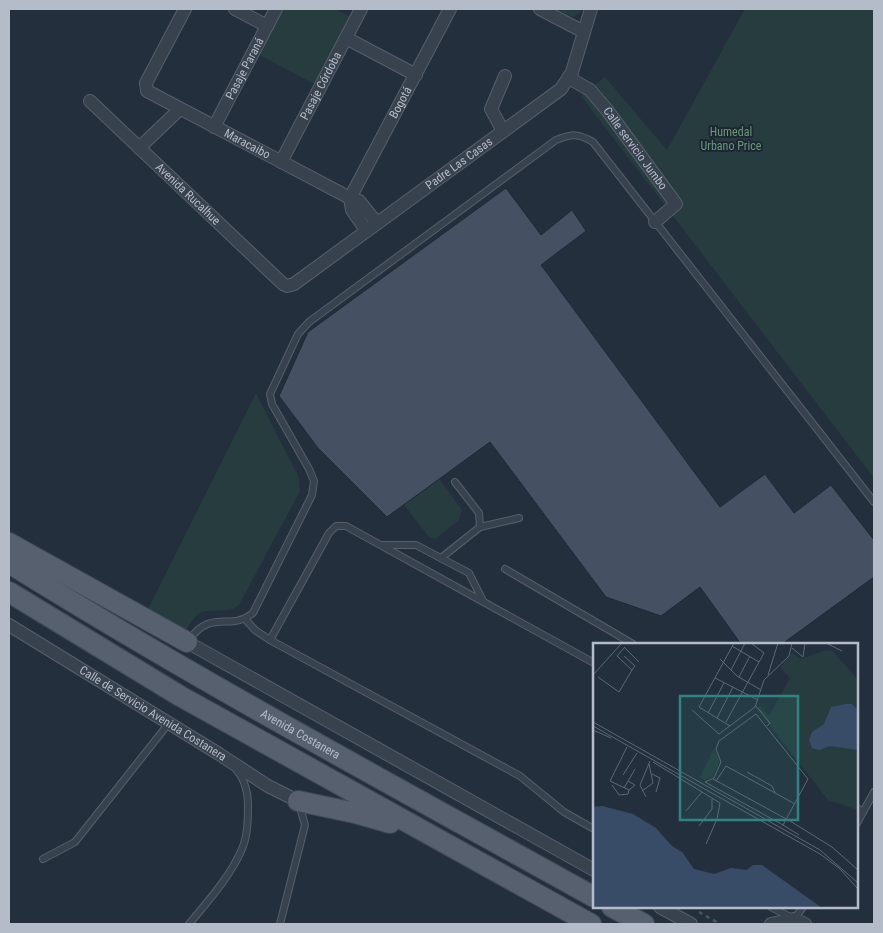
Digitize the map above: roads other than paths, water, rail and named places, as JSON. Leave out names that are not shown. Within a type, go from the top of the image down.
[{"type":"main road","points":[[9,543],[187,642]]},
{"type":"main road","name":"Avenida Costanera","points":[[9,563],[98,618],[228,694],[593,896]]},
{"type":"main road","name":"Avenida Costanera","points":[[9,592],[180,696],[590,924]]},
{"type":"main road","points":[[298,801],[377,819],[430,836]]},
{"type":"main road","points":[[614,908],[644,924]]},
{"type":"street","name":"Maracaibo","points":[[185,9],[146,83],[146,89],[150,93],[214,127],[350,198],[360,201],[377,223]]},
{"type":"street","points":[[235,9],[267,26]]},
{"type":"street","name":"Pasaje Paraná","points":[[214,127],[276,9]]},
{"type":"street","name":"Pasaje Córdoba","points":[[281,162],[361,9]]},
{"type":"street","name":"Bogotá","points":[[350,198],[450,9]]},
{"type":"street","points":[[540,9],[584,32]]},
{"type":"street","name":"Padre Las Casas","points":[[287,286],[294,284],[561,89],[570,78],[591,9]]},
{"type":"street","points":[[346,38],[416,74]]},
{"type":"street","points":[[503,131],[491,109],[505,76]]},
{"type":"street","name":"Calle servicio Jumbo","points":[[570,78],[590,90],[607,110],[676,204],[655,222]]},
{"type":"street","name":"Avenida Rucalhue","points":[[90,101],[282,284],[287,286]]},
{"type":"street","points":[[139,148],[180,109]]},
{"type":"street","points":[[350,198],[352,210],[366,230]]},
{"type":"street","name":"Calle de Servicio Avenida Costanera","points":[[9,625],[268,786],[298,801]]},
{"type":"street","points":[[187,642],[593,869]]},
{"type":"street","points":[[662,908],[691,924]]},
{"type":"street","points":[[771,924],[797,923]]},
{"type":"lane","points":[[187,642],[197,629],[205,624],[245,619],[253,613],[312,495],[314,481],[272,404],[270,394],[298,334],[309,322],[556,140],[569,135],[582,135],[592,142],[874,502]]},
{"type":"lane","points":[[455,482],[479,513],[480,527]]},
{"type":"lane","points":[[441,558],[480,527],[519,518]]},
{"type":"lane","points":[[270,640],[329,533],[336,526],[346,526],[593,662]]},
{"type":"lane","points":[[382,545],[416,544],[469,573],[483,601]]},
{"type":"lane","points":[[505,569],[631,643]]},
{"type":"lane","points":[[245,619],[255,630],[270,640],[520,776],[564,812],[593,828]]},
{"type":"lane","points":[[43,859],[75,842],[169,723]]},
{"type":"lane","points":[[189,924],[225,879],[242,848],[248,820],[248,797],[240,774],[219,754]]},
{"type":"lane","points":[[858,821],[874,792]]},
{"type":"lane","points":[[280,924],[305,825],[298,801]]},
{"type":"lane","points":[[858,809],[863,812]]},
{"type":"lane","points":[[773,908],[797,923],[803,908]]},
{"type":"park label","name":"Humedal Urbano Price","points":[[731,139]]}]
